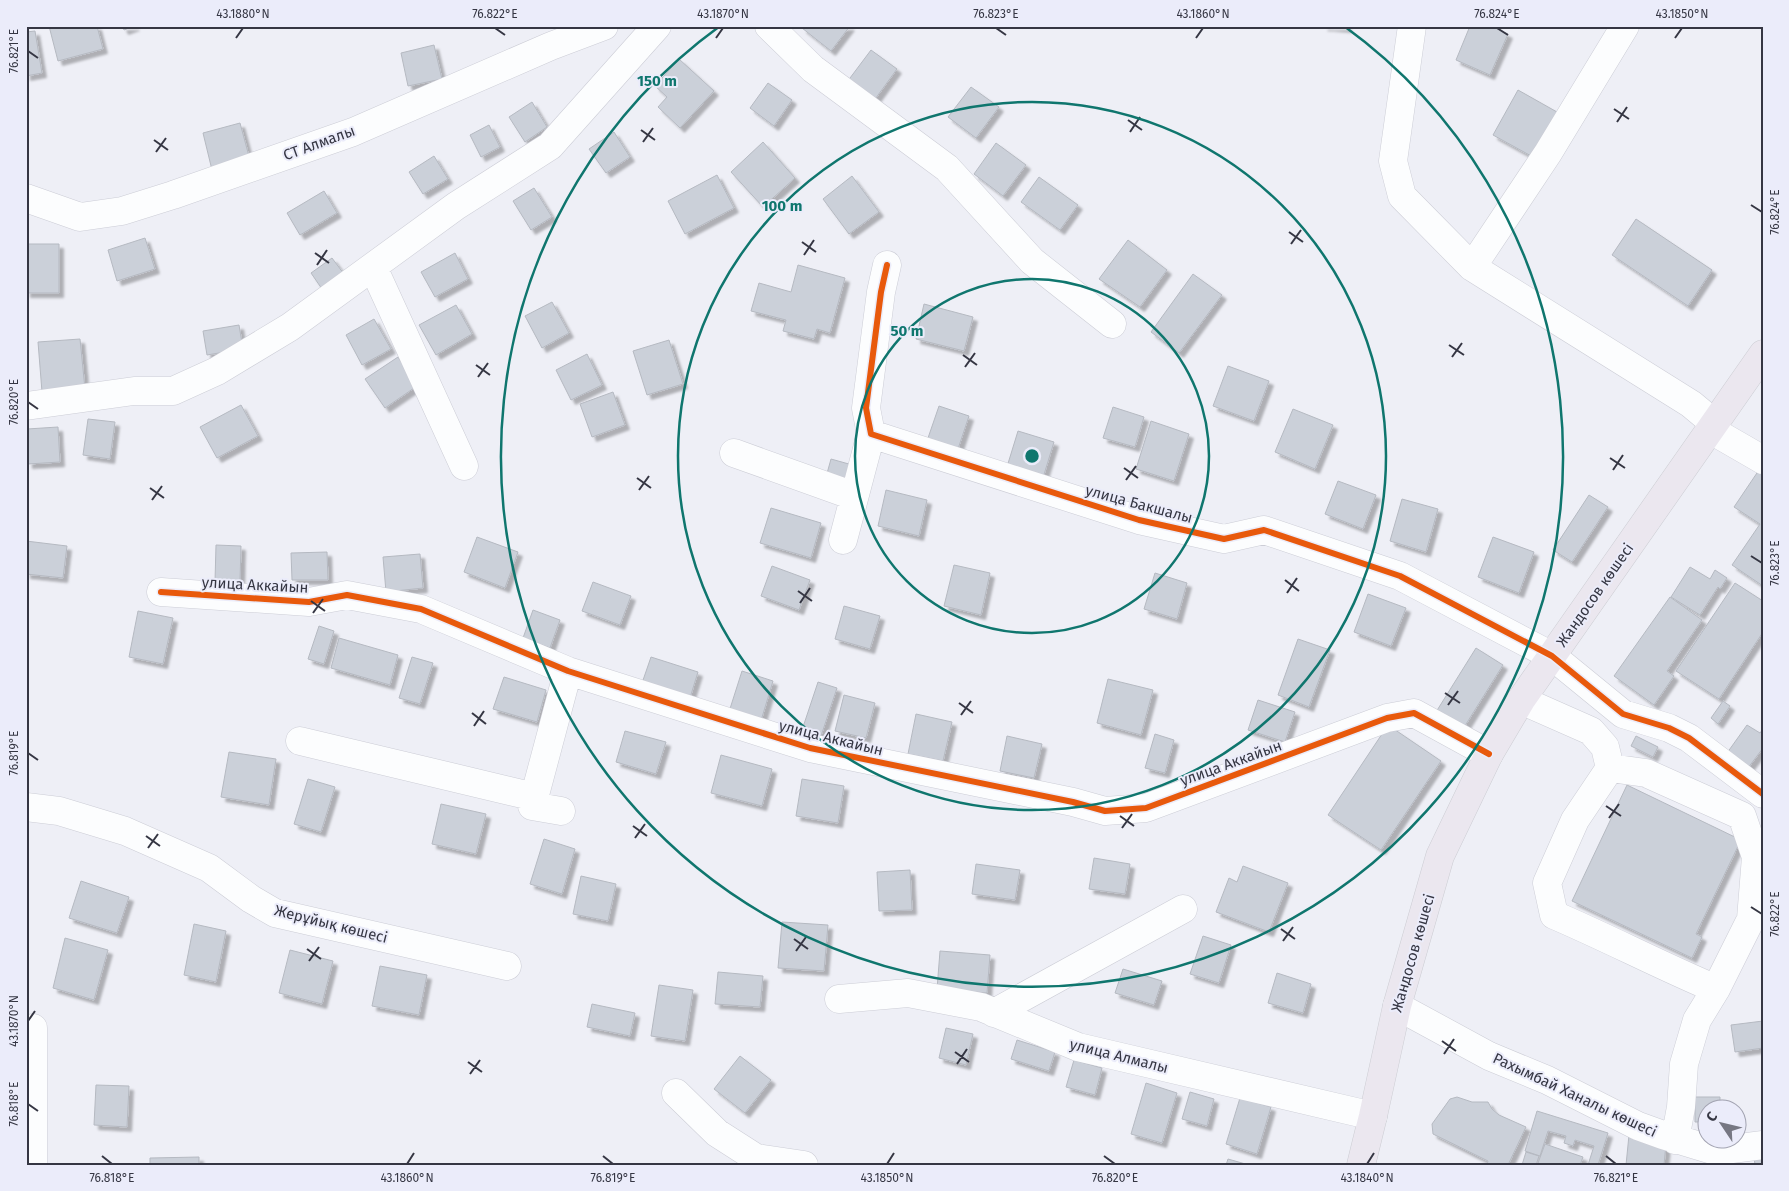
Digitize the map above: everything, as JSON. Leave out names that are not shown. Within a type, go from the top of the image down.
[{"type":"main road","name":"Жандосов көшесі","points":[[1361,1165],[1397,1006],[1440,856],[1489,754],[1521,700],[1763,354]]},
{"type":"street","name":"СТ Алмалы","points":[[26,198],[80,217],[122,211],[173,196],[353,132],[551,46],[604,26]]},
{"type":"street","points":[[26,406],[134,392],[172,391],[217,371],[290,327],[456,206],[550,146],[657,26]]},
{"type":"street","points":[[768,26],[813,69],[947,168],[1032,261],[1112,324]]},
{"type":"street","points":[[1412,26],[1393,160],[1402,196],[1472,267],[1691,404],[1713,427],[1763,460]]},
{"type":"street","points":[[1472,267],[1548,153],[1625,26]]},
{"type":"street","points":[[843,540],[871,434],[866,408],[881,292],[887,265]]},
{"type":"street","points":[[373,266],[464,466]]},
{"type":"street","name":"улица Бакшалы","points":[[871,434],[1139,520],[1224,539],[1264,530],[1400,576],[1552,656],[1623,714],[1669,728],[1689,738],[1763,794]]},
{"type":"street","points":[[734,453],[854,496]]},
{"type":"street","name":"улица Аккайын","points":[[161,592],[309,602],[347,595],[421,609],[568,671],[810,748],[1073,802],[1105,812],[1146,808],[1387,718],[1414,713],[1489,754]]},
{"type":"street","points":[[561,811],[532,806],[568,671]]},
{"type":"street","points":[[1521,700],[1591,731],[1605,748],[1610,768],[1575,820],[1547,883],[1554,915],[1609,938],[1676,972],[1716,989]]},
{"type":"street","points":[[300,742],[535,797]]},
{"type":"street","points":[[1610,768],[1646,773],[1742,816],[1756,857],[1751,919],[1716,989],[1697,1020],[1684,1064],[1681,1107],[1675,1140]]},
{"type":"street","name":"Жерұйық көшесі","points":[[26,808],[59,811],[125,832],[209,868],[251,899],[275,913],[507,966]]},
{"type":"street","points":[[994,1013],[1183,909]]},
{"type":"street","name":"улица Алмалы","points":[[839,999],[908,993],[981,1007],[1078,1047],[1373,1116]]},
{"type":"street","name":"Рахымбай Ханалы көшесі","points":[[1397,1006],[1489,1056],[1547,1080],[1638,1126],[1675,1140],[1716,1151],[1763,1145]]},
{"type":"street","points":[[33,1028],[33,1165]]},
{"type":"street","points":[[676,1093],[716,1133],[756,1158],[804,1165]]},
{"type":"building","points":[[49,26],[97,26],[103,49],[58,61]]},
{"type":"building","points":[[122,26],[135,26],[124,30]]},
{"type":"building","points":[[804,26],[850,26],[831,51],[802,28]]},
{"type":"building","points":[[1323,26],[1347,26],[1347,28]]},
{"type":"building","points":[[1470,26],[1491,26],[1508,34],[1490,75],[1456,60]]},
{"type":"building","points":[[35,31],[42,73],[26,76],[26,32]]},
{"type":"building","points":[[434,45],[442,79],[408,86],[401,53]]},
{"type":"building","points":[[871,50],[897,69],[873,102],[847,82]]},
{"type":"building","points":[[679,59],[714,91],[680,128],[658,107],[667,97],[655,86]]},
{"type":"building","points":[[768,83],[792,100],[774,126],[750,108]]},
{"type":"building","points":[[971,87],[999,107],[976,138],[948,117]]},
{"type":"building","points":[[1518,90],[1557,112],[1533,157],[1493,135]]},
{"type":"building","points":[[532,102],[547,127],[525,142],[509,117]]},
{"type":"building","points":[[240,123],[250,160],[212,170],[203,133]]},
{"type":"building","points":[[489,125],[500,147],[481,157],[470,135]]},
{"type":"building","points":[[614,132],[630,157],[606,173],[589,149]]},
{"type":"building","points":[[763,142],[795,178],[763,207],[731,172]]},
{"type":"building","points":[[996,143],[1026,165],[1003,196],[974,174]]},
{"type":"building","points":[[434,156],[448,179],[423,194],[409,172]]},
{"type":"building","points":[[717,175],[734,208],[685,234],[668,201]]},
{"type":"building","points":[[852,176],[879,212],[849,234],[823,199]]},
{"type":"building","points":[[1039,177],[1078,205],[1060,230],[1021,202]]},
{"type":"building","points":[[534,188],[552,217],[531,230],[513,201]]},
{"type":"building","points":[[324,191],[337,213],[300,235],[287,213]]},
{"type":"building","points":[[1636,219],[1712,270],[1688,306],[1612,255]]},
{"type":"building","points":[[145,238],[155,269],[117,281],[108,250]]},
{"type":"building","points":[[1128,240],[1167,270],[1140,307],[1099,279]]},
{"type":"building","points":[[26,244],[59,244],[59,293],[26,293]]},
{"type":"building","points":[[455,253],[468,279],[435,297],[421,272]]},
{"type":"building","points":[[332,258],[344,274],[322,289],[311,273]]},
{"type":"building","points":[[798,265],[845,278],[830,333],[817,329],[814,339],[783,331],[786,320],[751,311],[759,283],[791,292]]},
{"type":"building","points":[[1193,274],[1222,295],[1179,353],[1151,332]]},
{"type":"building","points":[[552,302],[569,333],[542,348],[525,316]]},
{"type":"building","points":[[924,304],[973,317],[964,351],[916,339]]},
{"type":"building","points":[[456,305],[472,334],[436,355],[419,325]]},
{"type":"building","points":[[374,319],[391,349],[362,365],[346,335]]},
{"type":"building","points":[[239,325],[243,349],[207,355],[203,331]]},
{"type":"building","points":[[80,339],[85,389],[42,392],[38,342]]},
{"type":"building","points":[[669,340],[683,384],[647,395],[633,351]]},
{"type":"building","points":[[587,354],[602,385],[571,400],[556,370]]},
{"type":"building","points":[[398,357],[417,386],[385,408],[365,379]]},
{"type":"building","points":[[1228,366],[1269,381],[1254,421],[1213,406]]},
{"type":"building","points":[[613,392],[625,425],[592,437],[580,404]]},
{"type":"building","points":[[241,405],[258,436],[217,458],[200,427]]},
{"type":"building","points":[[939,406],[969,416],[958,449],[928,438]]},
{"type":"building","points":[[1113,407],[1144,417],[1135,447],[1103,438]]},
{"type":"building","points":[[1293,409],[1333,425],[1315,469],[1275,452]]},
{"type":"building","points":[[88,419],[115,422],[110,459],[83,455]]},
{"type":"building","points":[[1151,421],[1189,434],[1174,481],[1136,469]]},
{"type":"building","points":[[58,427],[60,462],[28,464],[27,429]]},
{"type":"building","points":[[1018,431],[1054,442],[1042,481],[1006,470]]},
{"type":"building","points":[[831,459],[856,466],[851,484],[826,477]]},
{"type":"building","points":[[1761,467],[1763,468],[1763,586],[1732,565],[1760,524],[1734,507]]},
{"type":"building","points":[[1338,481],[1376,495],[1363,529],[1325,514]]},
{"type":"building","points":[[886,490],[927,500],[919,536],[878,526]]},
{"type":"building","points":[[1589,495],[1608,507],[1572,562],[1553,550]]},
{"type":"building","points":[[1402,499],[1438,509],[1426,552],[1390,541]]},
{"type":"building","points":[[771,508],[821,523],[811,558],[760,543]]},
{"type":"building","points":[[477,537],[518,552],[505,588],[464,572]]},
{"type":"building","points":[[1493,537],[1534,552],[1519,593],[1478,577]]},
{"type":"building","points":[[26,541],[67,546],[63,578],[26,574]]},
{"type":"building","points":[[216,545],[241,546],[240,581],[215,581]]},
{"type":"building","points":[[327,552],[328,580],[292,580],[291,553]]},
{"type":"building","points":[[420,554],[423,588],[386,592],[383,557]]},
{"type":"building","points":[[954,565],[990,573],[981,615],[944,606]]},
{"type":"building","points":[[772,566],[810,580],[799,610],[761,596]]},
{"type":"building","points":[[1690,567],[1710,579],[1715,570],[1727,578],[1720,589],[1718,587],[1700,615],[1671,597]]},
{"type":"building","points":[[1155,573],[1187,583],[1177,619],[1144,609]]},
{"type":"building","points":[[593,582],[631,596],[620,625],[582,611]]},
{"type":"building","points":[[1735,583],[1763,601],[1763,632],[1719,699],[1676,671]]},
{"type":"building","points":[[1368,594],[1406,608],[1391,646],[1354,632]]},
{"type":"building","points":[[1670,597],[1702,620],[1667,671],[1674,676],[1654,705],[1614,676]]},
{"type":"building","points":[[844,606],[880,616],[870,649],[835,639]]},
{"type":"building","points":[[533,610],[560,620],[550,648],[523,638]]},
{"type":"building","points":[[138,611],[173,618],[163,664],[129,657]]},
{"type":"building","points":[[319,626],[334,631],[324,664],[308,659]]},
{"type":"building","points":[[339,638],[398,655],[390,685],[331,668]]},
{"type":"building","points":[[1298,639],[1330,650],[1309,707],[1278,695]]},
{"type":"building","points":[[1476,648],[1503,665],[1463,729],[1436,712]]},
{"type":"building","points":[[412,657],[433,663],[420,704],[399,698]]},
{"type":"building","points":[[651,657],[698,672],[689,701],[641,686]]},
{"type":"building","points":[[742,671],[773,681],[760,724],[728,715]]},
{"type":"building","points":[[504,677],[546,690],[537,722],[493,709]]},
{"type":"building","points":[[1108,679],[1153,690],[1141,735],[1097,723]]},
{"type":"building","points":[[818,682],[837,688],[819,742],[800,736]]},
{"type":"building","points":[[844,695],[875,703],[866,738],[835,731]]},
{"type":"building","points":[[1258,700],[1295,712],[1285,742],[1248,730]]},
{"type":"building","points":[[1723,701],[1730,706],[1718,724],[1711,718]]},
{"type":"building","points":[[916,714],[952,722],[943,761],[908,754]]},
{"type":"building","points":[[1388,725],[1441,761],[1381,850],[1328,815]]},
{"type":"building","points":[[1747,725],[1760,733],[1763,729],[1763,748],[1748,768],[1727,753]]},
{"type":"building","points":[[625,731],[666,742],[656,774],[616,762]]},
{"type":"building","points":[[1155,734],[1174,740],[1165,773],[1145,768]]},
{"type":"building","points":[[1007,736],[1042,744],[1034,778],[1000,771]]},
{"type":"building","points":[[1636,736],[1658,747],[1653,757],[1631,746]]},
{"type":"building","points":[[229,752],[276,759],[269,805],[221,797]]},
{"type":"building","points":[[721,755],[772,769],[762,806],[711,793]]},
{"type":"building","points":[[308,779],[335,787],[321,832],[294,824]]},
{"type":"building","points":[[802,779],[844,786],[838,823],[796,816]]},
{"type":"building","points":[[1627,785],[1741,840],[1696,934],[1702,937],[1692,958],[1572,901]]},
{"type":"building","points":[[441,804],[486,814],[476,854],[432,844]]},
{"type":"building","points":[[544,839],[575,849],[562,894],[530,884]]},
{"type":"building","points":[[1094,858],[1130,864],[1125,894],[1089,889]]},
{"type":"building","points":[[976,864],[1020,870],[1015,900],[972,894]]},
{"type":"building","points":[[1243,866],[1288,883],[1269,932],[1216,912],[1229,878],[1237,882]]},
{"type":"building","points":[[910,870],[912,910],[879,911],[877,872]]},
{"type":"building","points":[[581,876],[616,884],[608,921],[573,914]]},
{"type":"building","points":[[81,881],[129,897],[117,933],[69,918]]},
{"type":"building","points":[[782,922],[828,925],[824,971],[778,968]]},
{"type":"building","points":[[194,924],[226,931],[216,982],[184,975]]},
{"type":"building","points":[[1203,936],[1231,945],[1219,983],[1190,974]]},
{"type":"building","points":[[65,938],[108,950],[94,1000],[53,988]]},
{"type":"building","points":[[290,950],[333,961],[322,1004],[279,993]]},
{"type":"building","points":[[940,951],[990,955],[987,993],[937,989]]},
{"type":"building","points":[[380,966],[427,975],[419,1015],[372,1006]]},
{"type":"building","points":[[1123,969],[1162,981],[1154,1005],[1115,993]]},
{"type":"building","points":[[718,972],[763,976],[760,1007],[715,1004]]},
{"type":"building","points":[[1277,973],[1311,984],[1303,1013],[1268,1003]]},
{"type":"building","points":[[659,985],[693,990],[685,1041],[651,1036]]},
{"type":"building","points":[[592,1004],[635,1013],[630,1036],[587,1027]]},
{"type":"building","points":[[1763,1021],[1763,1048],[1735,1052],[1731,1025]]},
{"type":"building","points":[[946,1028],[973,1034],[966,1065],[939,1058]]},
{"type":"building","points":[[1017,1040],[1055,1052],[1049,1071],[1011,1059]]},
{"type":"building","points":[[740,1056],[771,1080],[745,1113],[714,1089]]},
{"type":"building","points":[[1074,1060],[1102,1068],[1095,1095],[1066,1087]]},
{"type":"building","points":[[1146,1083],[1177,1093],[1162,1143],[1131,1134]]},
{"type":"building","points":[[96,1085],[129,1086],[127,1127],[94,1125]]},
{"type":"building","points":[[1190,1092],[1214,1099],[1207,1126],[1182,1119]]},
{"type":"building","points":[[1457,1097],[1472,1102],[1488,1102],[1499,1115],[1526,1127],[1508,1165],[1487,1165],[1488,1161],[1433,1134],[1432,1124],[1450,1099]]},
{"type":"building","points":[[1695,1097],[1720,1097],[1696,1098],[1695,1122]]},
{"type":"building","points":[[1240,1098],[1271,1107],[1257,1154],[1226,1144]]},
{"type":"building","points":[[1537,1111],[1608,1133],[1598,1165],[1588,1165],[1594,1146],[1575,1140],[1573,1146],[1564,1143],[1566,1136],[1548,1131],[1540,1156],[1525,1151]]},
{"type":"building","points":[[1629,1135],[1666,1144],[1664,1165],[1626,1165]]},
{"type":"building","points":[[1545,1144],[1583,1157],[1580,1165],[1542,1165],[1538,1163]]},
{"type":"building","points":[[1526,1152],[1539,1156],[1536,1165],[1522,1165]]},
{"type":"building","points":[[199,1157],[199,1165],[150,1165],[150,1158]]},
{"type":"building","points":[[1754,1157],[1763,1157],[1763,1165],[1755,1165]]},
{"type":"building","points":[[1228,1159],[1249,1165],[1226,1165]]},
{"type":"cycle path","points":[[887,265],[881,292],[866,408],[871,434],[1139,520],[1224,539],[1264,530],[1400,576],[1552,656],[1623,714],[1669,728],[1689,738],[1763,794]]},
{"type":"cycle path","points":[[161,592],[309,602],[347,595],[421,609],[568,671],[810,748],[1073,802],[1105,811],[1146,808],[1387,718],[1414,713],[1489,754]]}]
